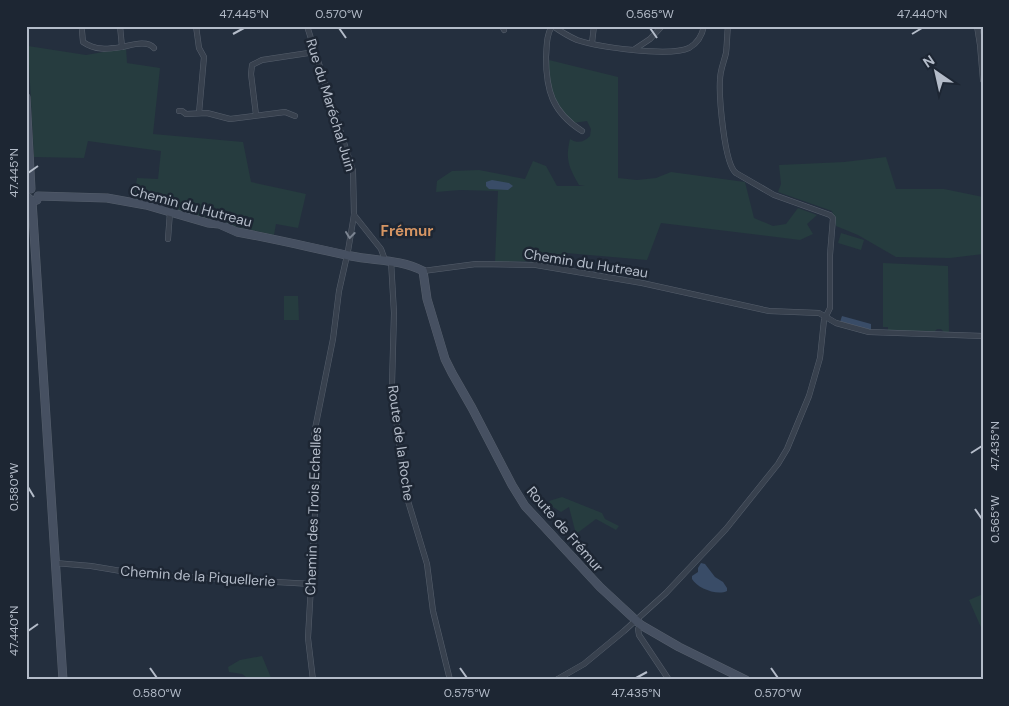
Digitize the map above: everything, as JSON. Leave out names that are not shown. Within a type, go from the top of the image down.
[{"type":"street","points":[[120,26],[122,46]]},
{"type":"street","points":[[196,26],[199,48],[204,57],[199,113]]},
{"type":"street","name":"Rue du Maréchal Juin","points":[[307,26],[354,171],[354,215],[347,255]]},
{"type":"street","points":[[582,131],[571,124],[559,110],[548,90],[546,70],[547,33],[552,26],[576,39],[592,43],[634,50],[673,52],[690,47],[700,39],[704,26]]},
{"type":"street","points":[[592,43],[594,26]]},
{"type":"street","points":[[634,50],[650,39],[662,26]]},
{"type":"street","points":[[556,680],[584,664],[638,623],[716,541],[778,464],[787,449],[809,396],[820,358],[824,320],[830,308],[832,216],[774,195],[733,171],[728,158],[724,135],[720,92],[721,69],[726,53],[728,26]]},
{"type":"street","points":[[976,26],[983,80]]},
{"type":"street","points":[[82,30],[83,42],[100,50],[147,44],[154,48]]},
{"type":"street","points":[[256,116],[251,74],[252,65],[262,60],[315,52]]},
{"type":"street","points":[[26,97],[28,167],[63,680]]},
{"type":"street","points":[[179,111],[186,114],[207,113],[230,119],[284,112],[295,116]]},
{"type":"street","name":"Chemin du Hutreau","points":[[31,195],[107,198],[146,205],[208,223],[219,224],[237,232],[347,255],[388,260],[413,266],[423,271],[476,264],[536,265],[644,284],[769,311],[816,312],[836,323],[881,334],[966,334],[983,336]]},
{"type":"street","points":[[168,239],[170,212]]},
{"type":"street","points":[[354,215],[388,260]]},
{"type":"street","name":"Chemin des Trois Echelles","points":[[313,680],[308,638],[317,480],[314,434],[333,339],[338,291],[347,255]]},
{"type":"street","name":"Route de la Roche","points":[[388,260],[394,313],[392,384],[403,477],[427,564],[433,612],[450,680]]},
{"type":"street","name":"Route de Frémur","points":[[423,271],[427,299],[448,366],[519,498],[532,515],[595,582],[638,623],[679,647],[746,680]]},
{"type":"street","name":"Chemin de la Piquellerie","points":[[55,562],[138,574],[312,584]]},
{"type":"street","points":[[638,623],[639,635],[669,680]]},
{"type":"green space","points":[[28,46],[86,55],[126,48],[127,63],[160,68],[153,134],[243,142],[251,182],[306,194],[298,228],[276,224],[274,235],[230,225],[134,198],[137,178],[158,179],[161,151],[88,141],[84,158],[34,157]]},
{"type":"green space","points":[[549,60],[618,77],[618,178],[637,180],[656,178],[671,172],[745,182],[754,218],[773,226],[786,224],[798,208],[817,215],[807,224],[813,234],[800,240],[661,223],[647,260],[566,253],[570,267],[536,261],[495,262],[498,191],[460,190],[436,192],[437,181],[452,171],[479,170],[525,179],[533,161],[546,166],[557,186],[585,186],[579,185],[570,168],[568,158],[569,146],[570,139],[578,142],[588,138],[591,129],[587,121],[573,123],[561,109],[553,95],[549,79]]},
{"type":"green space","points":[[886,157],[896,189],[944,189],[983,197],[983,254],[950,258],[896,257],[858,235],[836,226],[832,211],[778,192],[781,184],[779,165],[844,162]]},
{"type":"green space","points":[[841,233],[864,240],[861,250],[838,243]]},
{"type":"green space","points":[[883,263],[948,266],[949,332],[944,332],[941,329],[937,329],[934,332],[888,331],[888,327],[883,327]]},
{"type":"green space","points":[[284,296],[298,296],[299,320],[284,320]]},
{"type":"green space","points":[[562,497],[602,513],[605,519],[619,526],[616,530],[596,519],[576,534],[569,507],[561,512],[553,507],[549,501]]},
{"type":"green space","points":[[983,594],[983,632],[969,600]]},
{"type":"green space","points":[[262,656],[272,680],[250,680],[242,674],[229,672],[228,667],[240,660]]},
{"type":"water","points":[[492,180],[509,183],[513,186],[508,190],[489,189],[486,186],[486,182]]},
{"type":"water","points":[[842,316],[871,324],[871,330],[840,322]]},
{"type":"water","points":[[701,563],[705,564],[715,577],[723,582],[727,591],[713,592],[698,585],[692,579],[692,576],[698,572]]},
{"type":"district","name":"Frémur","points":[[407,231]]}]
